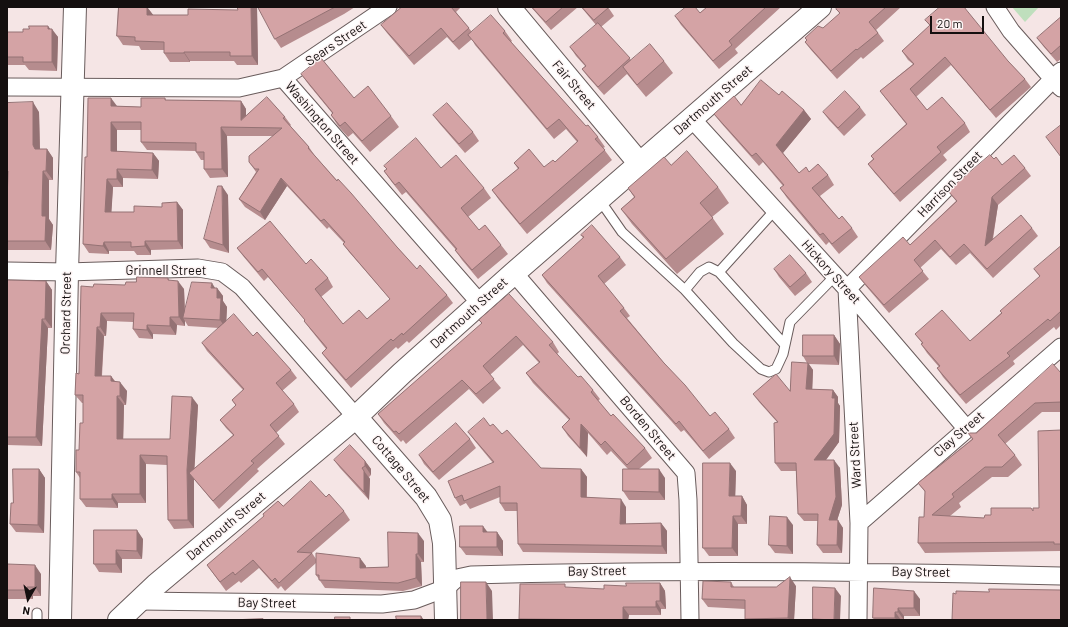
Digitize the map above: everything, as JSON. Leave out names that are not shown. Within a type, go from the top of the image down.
[{"type":"main road","name":"Orchard Street","points":[[60,620],[67,272],[76,7]]},
{"type":"main road","name":"Fair Street","points":[[509,7],[640,164]]},
{"type":"main road","name":"Dartmouth Street","points":[[119,620],[139,601],[356,417],[402,373],[480,303],[820,7]]},
{"type":"main road","name":"Cottage Street","points":[[356,417],[426,497],[440,520],[444,543],[446,620]]},
{"type":"street","name":"Sears Street","points":[[284,78],[388,7]]},
{"type":"street","points":[[995,7],[1011,31],[1058,79]]},
{"type":"street","name":"Washington Street","points":[[7,87],[239,88],[284,78],[480,303]]},
{"type":"street","name":"Harrison Street","points":[[847,289],[1058,79]]},
{"type":"street","name":"Hickory Street","points":[[692,119],[847,289],[966,428]]},
{"type":"street","name":"Grinnell Street","points":[[7,271],[67,272],[198,268],[222,272],[242,287],[356,417]]},
{"type":"street","name":"Borden Street","points":[[514,273],[686,473],[690,570],[690,620]]},
{"type":"street","name":"Ward Street","points":[[847,289],[858,523],[858,620]]},
{"type":"street","name":"Clay Street","points":[[858,523],[1061,347]]},
{"type":"street","name":"Bay Street","points":[[139,601],[382,604],[414,600],[446,588],[457,578],[471,575],[690,570],[857,571],[1061,576]]},
{"type":"lane","points":[[599,199],[622,232],[685,290],[733,343],[761,368],[769,372],[776,369],[783,354],[790,322],[835,276]]},
{"type":"lane","points":[[719,272],[775,210]]},
{"type":"lane","points":[[685,290],[700,272],[709,267],[719,272],[785,345]]},
{"type":"green space","points":[[1012,7],[1039,7],[1025,22]]},
{"type":"building","points":[[119,7],[147,7],[147,15],[188,15],[188,9],[238,10],[237,7],[251,7],[252,56],[230,56],[230,52],[164,53],[164,42],[135,41],[135,37],[117,36]]},
{"type":"building","points":[[258,7],[335,7],[275,39]]},
{"type":"building","points":[[402,7],[451,7],[469,28],[453,42],[441,28],[409,56],[381,25]]},
{"type":"building","points":[[532,7],[563,7],[546,22]]},
{"type":"building","points":[[582,7],[608,7],[608,8],[594,20]]},
{"type":"building","points":[[686,7],[695,7],[700,13],[707,7],[766,7],[729,41],[732,45],[713,61],[675,16]]},
{"type":"building","points":[[838,7],[886,7],[869,22],[878,33],[857,50],[856,49],[831,71],[805,42],[807,40],[805,38],[818,26],[823,28],[840,13],[836,9]]},
{"type":"building","points":[[940,7],[964,7],[1008,61],[1025,79],[990,110],[945,57],[910,89],[927,110],[942,97],[965,123],[937,147],[941,152],[894,194],[868,164],[874,159],[871,156],[907,124],[880,91],[914,64],[902,51],[930,25],[925,20]]},
{"type":"building","points":[[491,15],[505,31],[503,33],[586,126],[588,125],[598,137],[595,139],[605,150],[520,224],[492,190],[519,168],[514,163],[529,149],[544,167],[553,160],[555,162],[578,141],[559,119],[547,129],[468,35]]},
{"type":"building","points":[[1061,17],[1061,45],[1051,54],[1037,38]]},
{"type":"building","points":[[598,23],[630,58],[598,87],[582,69],[586,66],[570,47]]},
{"type":"building","points":[[29,26],[48,26],[48,29],[52,29],[52,62],[23,62],[23,57],[7,57],[7,32],[23,32],[23,29],[29,29]]},
{"type":"building","points":[[650,44],[664,61],[637,85],[623,67]]},
{"type":"building","points":[[321,58],[354,98],[368,86],[391,116],[362,141],[345,122],[340,126],[331,115],[333,113],[301,74]]},
{"type":"building","points":[[761,80],[779,95],[782,91],[804,110],[776,145],[799,173],[806,167],[809,172],[818,164],[828,175],[812,188],[839,219],[842,216],[852,228],[832,244],[823,233],[820,235],[780,188],[784,185],[756,153],[752,156],[714,114],[734,96],[741,105]]},
{"type":"building","points":[[845,91],[860,107],[838,128],[823,112]]},
{"type":"building","points":[[267,97],[285,117],[283,118],[309,147],[308,148],[337,181],[338,179],[351,193],[417,269],[420,265],[447,295],[403,335],[402,333],[393,341],[391,339],[346,380],[322,353],[327,348],[304,321],[305,320],[262,269],[258,272],[237,248],[270,221],[306,264],[311,259],[328,278],[315,289],[343,324],[359,310],[367,319],[390,299],[343,244],[345,242],[324,219],[321,221],[281,178],[260,212],[239,199],[259,169],[255,169],[249,162],[249,156],[282,128],[221,127],[222,169],[204,169],[204,152],[196,152],[196,143],[141,142],[141,122],[111,122],[111,151],[153,153],[152,170],[117,169],[117,179],[107,179],[105,212],[134,212],[134,206],[162,207],[162,203],[177,202],[178,241],[145,241],[145,246],[131,247],[131,242],[104,242],[103,246],[83,244],[88,98],[111,98],[111,106],[141,107],[141,98],[165,98],[165,100],[241,101],[241,120]]},
{"type":"building","points":[[33,102],[33,145],[35,149],[47,149],[46,171],[43,171],[42,206],[42,216],[46,216],[45,241],[7,241],[7,103]]},
{"type":"building","points":[[447,103],[473,132],[459,144],[433,115]]},
{"type":"building","points":[[1061,125],[1061,157],[1046,137]]},
{"type":"building","points":[[416,138],[441,168],[456,155],[484,188],[461,208],[479,230],[485,225],[501,245],[472,270],[455,250],[457,249],[399,182],[395,185],[384,171],[387,169],[384,166]]},
{"type":"building","points":[[687,151],[718,187],[700,203],[713,218],[666,259],[621,209],[635,197],[628,188],[664,157],[671,165]]},
{"type":"building","points":[[990,155],[994,159],[996,157],[1002,165],[1014,155],[1025,168],[992,197],[985,246],[1021,215],[1032,228],[987,269],[964,244],[950,257],[935,240],[914,260],[923,271],[884,305],[859,277],[903,237],[910,245],[957,201],[948,191]]},
{"type":"building","points":[[218,186],[222,186],[223,245],[204,239]]},
{"type":"building","points":[[592,225],[620,257],[598,276],[624,308],[620,311],[710,416],[715,412],[729,429],[703,451],[679,421],[676,424],[542,275],[584,237],[581,235]]},
{"type":"building","points":[[1061,246],[1061,311],[1050,321],[1048,319],[1007,353],[1010,356],[960,395],[937,368],[940,366],[921,344],[923,343],[915,334],[942,310],[970,341],[1002,313],[1000,311],[1040,276],[1034,269]]},
{"type":"building","points":[[790,255],[806,273],[790,287],[774,269]]},
{"type":"building","points":[[137,277],[168,278],[168,280],[178,281],[179,317],[170,317],[170,326],[147,325],[147,330],[133,329],[134,313],[101,313],[100,327],[97,327],[95,376],[111,376],[111,381],[120,382],[120,396],[117,396],[117,439],[170,439],[172,396],[192,397],[187,470],[188,520],[168,520],[167,456],[140,455],[140,494],[112,494],[112,499],[80,499],[80,472],[76,472],[76,450],[79,450],[80,423],[83,423],[83,395],[75,395],[76,373],[79,374],[81,286],[93,287],[94,284],[125,285],[126,282],[136,282]]},
{"type":"building","points":[[7,280],[46,281],[45,319],[42,319],[36,437],[7,437]]},
{"type":"building","points":[[192,282],[212,283],[211,288],[217,288],[217,298],[221,298],[220,320],[183,318]]},
{"type":"building","points":[[509,294],[553,342],[549,345],[578,377],[581,376],[593,390],[591,392],[611,416],[613,414],[645,448],[627,465],[605,441],[601,445],[581,424],[580,448],[562,427],[570,419],[526,373],[540,362],[516,336],[483,366],[494,379],[476,394],[462,380],[399,434],[396,431],[394,432],[378,414],[482,323],[479,320]]},
{"type":"building","points":[[234,314],[253,336],[257,332],[291,370],[276,383],[294,404],[270,425],[279,436],[251,461],[254,463],[213,501],[189,473],[234,435],[220,420],[236,405],[232,400],[244,389],[202,343]]},
{"type":"building","points":[[803,335],[834,335],[834,356],[803,356]]},
{"type":"building","points":[[792,362],[808,363],[806,389],[833,390],[832,398],[835,398],[834,434],[814,460],[834,460],[836,497],[829,520],[838,520],[837,545],[817,545],[818,514],[798,514],[796,463],[775,463],[774,423],[778,422],[753,394],[776,374],[790,391]]},
{"type":"building","points":[[1053,364],[1061,373],[1061,402],[1035,403],[998,435],[1015,455],[1002,467],[985,467],[952,494],[954,497],[932,515],[984,518],[985,515],[991,515],[991,508],[1031,508],[1033,511],[1033,508],[1039,508],[1038,431],[1061,430],[1061,544],[1054,544],[1054,542],[918,543],[919,517],[924,517],[925,491],[918,483],[973,439],[968,433],[976,433]]},
{"type":"building","points":[[484,418],[490,426],[493,424],[502,434],[507,430],[541,468],[581,469],[581,497],[621,499],[620,524],[661,523],[662,546],[518,544],[517,503],[500,503],[500,486],[464,501],[462,495],[455,498],[448,481],[494,462],[468,432]]},
{"type":"building","points":[[456,423],[470,439],[433,472],[419,455]]},
{"type":"building","points":[[350,445],[365,461],[365,466],[362,468],[364,471],[364,492],[334,460]]},
{"type":"building","points":[[703,463],[730,463],[729,496],[742,496],[741,516],[733,516],[732,548],[703,548]]},
{"type":"building","points":[[13,469],[39,469],[38,525],[10,524],[11,503],[13,503]]},
{"type":"building","points":[[623,469],[659,469],[659,492],[623,491]]},
{"type":"building","points":[[311,481],[326,497],[329,494],[344,511],[297,552],[312,553],[279,583],[275,578],[272,581],[253,560],[235,575],[233,572],[220,582],[207,565],[264,516],[263,514],[278,501],[283,506]]},
{"type":"building","points":[[770,516],[787,517],[787,546],[769,545]]},
{"type":"building","points":[[460,526],[483,526],[483,532],[497,532],[497,547],[460,547]]},
{"type":"building","points":[[94,530],[137,530],[137,551],[116,550],[116,564],[94,564]]},
{"type":"building","points":[[388,532],[418,533],[416,578],[398,583],[319,580],[319,575],[316,575],[316,553],[360,558],[360,568],[388,567]]},
{"type":"building","points":[[7,564],[35,565],[35,587],[27,587],[27,590],[7,590]]},
{"type":"building","points":[[790,577],[788,618],[745,619],[745,600],[702,599],[703,581],[731,582],[731,587],[776,587]]},
{"type":"building","points":[[461,582],[486,582],[487,620],[461,620]]},
{"type":"building","points":[[626,583],[660,583],[660,601],[656,601],[656,607],[623,607],[623,620],[519,619],[520,584],[565,584],[565,587],[604,589],[604,585],[626,586]]},
{"type":"building","points":[[813,587],[835,588],[834,620],[813,619]]},
{"type":"building","points":[[874,588],[914,591],[914,608],[898,608],[898,612],[895,612],[895,618],[873,618]]},
{"type":"building","points":[[989,589],[1061,590],[1061,620],[952,620],[953,593],[956,594],[956,591],[989,592]]},
{"type":"building","points":[[396,616],[421,616],[421,620],[396,620]]},
{"type":"building","points":[[335,617],[350,617],[350,620],[335,620]]},
{"type":"building","points":[[263,619],[263,620],[232,620]]}]
